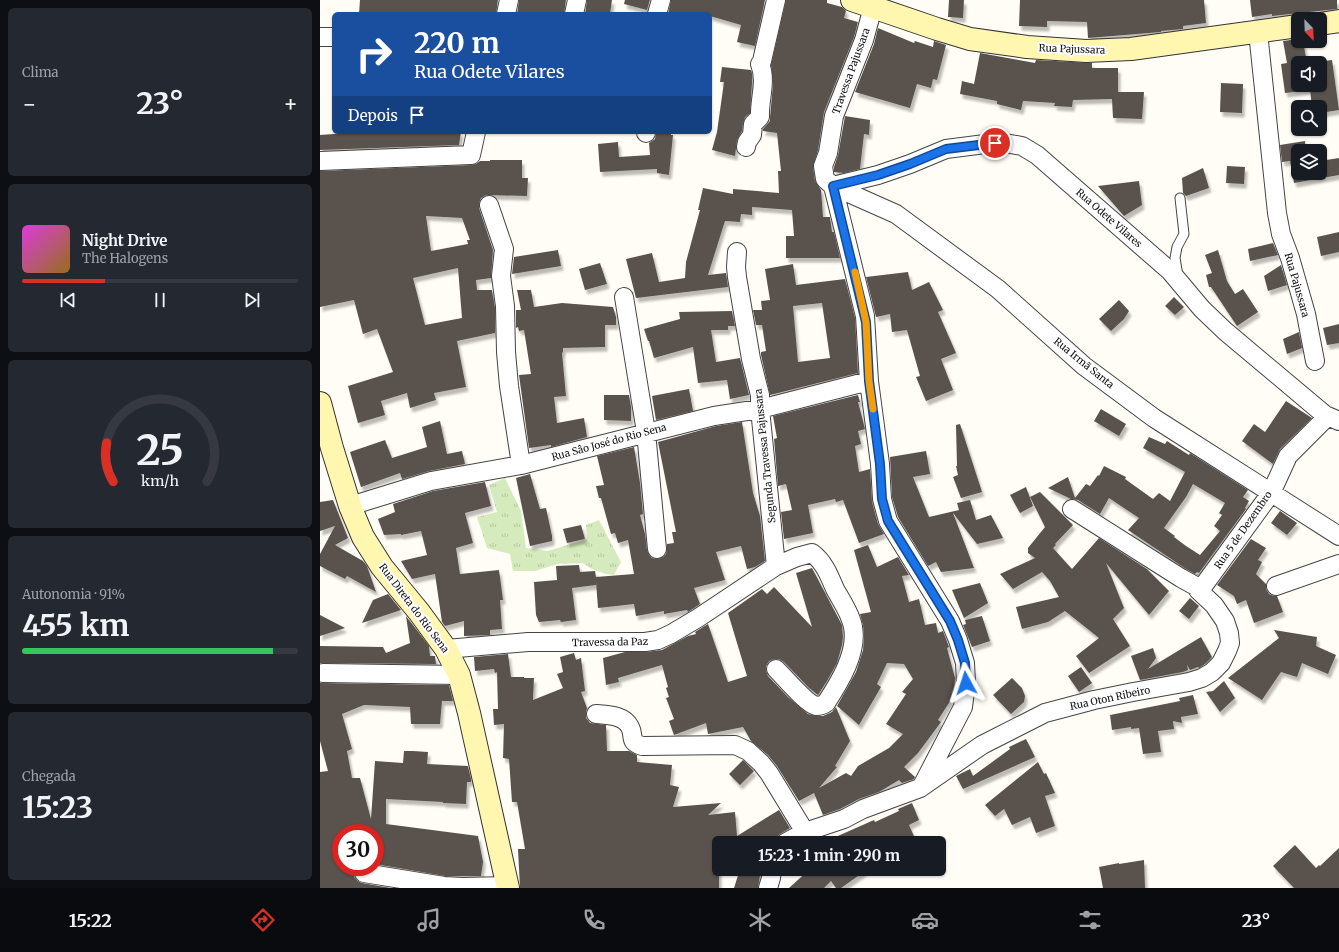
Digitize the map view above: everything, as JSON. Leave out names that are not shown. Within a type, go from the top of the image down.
[{"type":"main road","name":"Rua Pajussara","points":[[852,0],[970,39],[1056,50],[1115,51],[1258,37],[1291,28]]},
{"type":"main road","points":[[1327,23],[1339,21]]},
{"type":"main road","name":"Rua Direta do Rio Sena","points":[[320,402],[326,451],[363,537],[373,553],[446,649],[460,675],[470,712],[508,887]]},
{"type":"street","points":[[506,12],[509,0]]},
{"type":"street","points":[[574,12],[577,0]]},
{"type":"street","points":[[658,12],[661,0]]},
{"type":"street","points":[[746,147],[747,142],[752,135],[753,124],[760,117],[759,105],[762,93],[763,72],[760,64],[762,61],[776,0]]},
{"type":"street","name":"Travessa Pajussara","points":[[872,7],[864,40],[834,116],[829,149],[823,166],[824,179],[833,186],[865,316],[869,381],[880,464],[884,510],[888,521],[950,621],[965,663],[966,683],[963,707],[920,788]]},
{"type":"street","points":[[320,37],[332,37]]},
{"type":"street","name":"Rua Pajussara","points":[[1258,37],[1281,234],[1290,258],[1304,307],[1315,361]]},
{"type":"street","points":[[320,161],[470,155],[475,134]]},
{"type":"street","name":"Rua Odete Vilares","points":[[833,186],[878,175],[946,149],[1005,143],[1022,146],[1037,155],[1170,271],[1202,309],[1225,331],[1333,418]]},
{"type":"street","name":"Rua Irmã Santa","points":[[833,186],[896,214],[998,289],[1084,366],[1154,418],[1339,536]]},
{"type":"street","points":[[489,205],[504,249],[501,276],[505,306],[509,386],[521,465]]},
{"type":"street","name":"Segunda Travessa Pajussara","points":[[737,252],[737,277],[751,359],[760,395],[760,409],[776,566]]},
{"type":"street","points":[[624,297],[646,432],[657,549]]},
{"type":"street","name":"Rua Sâo José do Rio Sena","points":[[350,506],[431,481],[521,465],[646,432],[714,416],[760,409],[869,381]]},
{"type":"street","name":"Rua 5 de Dezembro","points":[[1201,589],[1271,493],[1288,456],[1333,418]]},
{"type":"street","name":"Rua Oton Ribeiro","points":[[798,836],[805,832],[844,819],[863,809],[920,788],[982,745],[1045,713],[1117,695],[1189,682],[1202,678],[1212,672],[1221,663],[1230,643],[1229,633],[1225,620],[1214,605],[1198,590],[1201,589],[1072,509]]},
{"type":"street","name":"Travessa da Paz","points":[[446,649],[528,642],[645,642],[658,640],[698,618],[776,566],[797,557],[812,553],[820,559],[853,627],[850,657],[840,681],[826,703],[816,706],[804,697],[776,669]]},
{"type":"street","points":[[1276,586],[1339,564]]},
{"type":"street","points":[[323,673],[460,675]]},
{"type":"street","points":[[596,714],[618,717],[625,720],[630,725],[636,745],[735,745],[748,752],[761,763],[769,773],[805,832]]},
{"type":"street","points":[[382,876],[444,886],[508,887]]},
{"type":"street","points":[[768,888],[771,876]]},
{"type":"lane","points":[[1179,281],[1175,258],[1177,248],[1184,234],[1180,198]]},
{"type":"green space","points":[[505,478],[521,511],[526,548],[548,551],[587,539],[586,525],[599,520],[621,562],[614,575],[592,569],[583,563],[558,564],[535,571],[513,571],[510,554],[487,548],[477,517],[497,512],[489,485]]},
{"type":"building","points":[[360,0],[498,0],[496,12],[359,12]]},
{"type":"building","points":[[519,0],[566,0],[564,12],[517,12]]},
{"type":"building","points":[[587,0],[612,0],[610,12],[585,12]]},
{"type":"building","points":[[625,0],[650,0],[647,10],[624,4]]},
{"type":"building","points":[[671,0],[765,0],[755,46],[737,42],[741,25],[712,17],[712,12],[668,12]]},
{"type":"building","points":[[786,0],[827,0],[827,3],[842,7],[846,11],[844,18],[858,22],[854,37],[824,112],[818,150],[813,167],[815,181],[821,190],[823,217],[830,217],[832,232],[834,232],[840,258],[786,258],[786,236],[794,236],[792,210],[752,207],[752,215],[741,214],[740,222],[725,221],[708,275],[726,273],[728,287],[636,298],[626,259],[652,253],[659,282],[685,278],[686,262],[700,210],[698,210],[703,188],[733,194],[733,189],[779,193],[778,171],[781,171],[777,133],[763,131],[763,129],[770,121],[773,84],[771,65]]},
{"type":"building","points":[[949,0],[964,0],[963,18],[948,17]]},
{"type":"building","points":[[1020,0],[1204,0],[1206,23],[1183,26],[1183,29],[1161,32],[1088,38],[1087,22],[1047,21],[1047,27],[1019,26]]},
{"type":"building","points":[[1250,0],[1337,0],[1337,9],[1291,12],[1291,14],[1272,16],[1272,14],[1252,17]]},
{"type":"building","points":[[878,28],[914,43],[915,41],[933,47],[934,41],[946,45],[937,80],[933,79],[931,88],[917,84],[910,108],[855,92],[874,44]]},
{"type":"building","points":[[1291,40],[1291,48],[1304,48],[1306,56],[1291,56],[1291,92],[1293,92],[1285,93],[1281,64],[1287,63],[1283,41]]},
{"type":"building","points":[[980,53],[1035,63],[1036,60],[1092,63],[1092,68],[1118,68],[1118,92],[1144,92],[1142,119],[1113,118],[1112,99],[1073,100],[1072,107],[1054,106],[1055,103],[1023,101],[1021,110],[997,104],[997,101],[960,94],[962,81],[974,84]]},
{"type":"building","points":[[1332,60],[1339,110],[1327,112],[1327,100],[1311,100],[1310,92],[1327,92],[1327,61]]},
{"type":"building","points":[[722,67],[751,70],[752,73],[750,113],[745,117],[742,131],[737,140],[735,156],[712,150],[717,132],[724,82],[720,82]]},
{"type":"building","points":[[1221,83],[1243,84],[1242,113],[1220,112]]},
{"type":"building","points":[[845,116],[870,120],[869,135],[864,134],[860,169],[844,173],[834,172],[834,167],[838,155]]},
{"type":"building","points":[[461,134],[459,145],[320,150],[320,135]]},
{"type":"building","points":[[656,134],[673,135],[669,175],[657,173],[657,169],[600,172],[598,144],[618,142],[619,157],[650,155],[649,143],[655,139]]},
{"type":"building","points":[[1305,141],[1305,144],[1291,144],[1291,166],[1290,161],[1282,162],[1280,145]]},
{"type":"building","points":[[1339,158],[1339,175],[1327,177],[1327,160]]},
{"type":"building","points":[[522,160],[522,178],[528,178],[527,196],[486,195],[481,198],[479,203],[479,208],[493,250],[491,278],[476,280],[477,290],[492,290],[495,308],[495,333],[457,341],[466,387],[434,393],[436,400],[410,408],[407,393],[381,401],[385,415],[358,423],[348,386],[393,372],[377,329],[363,334],[354,300],[320,307],[320,171],[471,165],[480,161]],"holes":[[[426,216],[462,218],[470,240],[467,240],[468,244],[431,251]],[[458,268],[462,318],[425,325],[413,278]]]},
{"type":"building","points":[[1227,166],[1245,167],[1244,184],[1226,183]]},
{"type":"building","points":[[1203,168],[1209,188],[1186,196],[1183,193],[1182,178]]},
{"type":"building","points":[[1293,180],[1311,180],[1294,183]]},
{"type":"building","points":[[1139,181],[1142,205],[1124,216],[1098,186]]},
{"type":"building","points":[[1339,232],[1339,252],[1321,256],[1317,237]]},
{"type":"building","points":[[1273,243],[1278,255],[1250,261],[1248,249]]},
{"type":"building","points":[[558,250],[561,266],[512,274],[514,257]]},
{"type":"building","points":[[1218,250],[1227,281],[1235,294],[1243,289],[1258,312],[1237,326],[1211,287],[1209,287],[1206,275],[1212,273],[1205,255]]},
{"type":"building","points":[[600,263],[607,284],[585,290],[579,269]]},
{"type":"building","points":[[793,264],[796,285],[845,279],[855,318],[858,373],[770,395],[761,355],[761,352],[766,351],[762,325],[756,325],[753,310],[762,310],[761,301],[770,300],[765,269]],"holes":[[[822,303],[830,358],[798,362],[793,306]]]},
{"type":"building","points":[[1281,265],[1287,285],[1268,291],[1264,276]]},
{"type":"building","points":[[908,272],[912,290],[929,282],[943,310],[938,312],[956,353],[941,359],[953,390],[926,401],[916,377],[920,376],[907,330],[892,332],[890,314],[876,317],[866,277]]},
{"type":"building","points":[[517,290],[531,290],[534,307],[562,303],[613,307],[616,317],[616,325],[605,325],[605,347],[563,348],[562,353],[566,396],[554,397],[557,423],[584,418],[587,437],[551,447],[551,445],[529,448],[519,375],[531,374],[524,330],[519,331],[518,327],[516,328],[516,310],[521,310]]},
{"type":"building","points":[[1174,297],[1184,307],[1175,315],[1165,306]]},
{"type":"building","points":[[1119,300],[1129,311],[1124,319],[1111,331],[1099,319]]},
{"type":"building","points":[[732,311],[735,326],[728,326],[728,330],[711,330],[716,362],[740,358],[749,395],[730,399],[727,380],[698,383],[693,347],[654,358],[644,329],[680,319],[679,312]]},
{"type":"building","points":[[1339,324],[1339,343],[1327,345],[1323,328]]},
{"type":"building","points":[[1299,332],[1302,348],[1287,354],[1283,339]]},
{"type":"building","points":[[689,389],[693,411],[656,420],[652,396]]},
{"type":"building","points":[[604,395],[629,395],[631,421],[604,420]]},
{"type":"building","points":[[858,395],[860,402],[858,402],[865,429],[858,431],[861,444],[855,446],[859,472],[870,469],[872,502],[878,524],[884,534],[859,543],[843,500],[836,502],[835,499],[808,505],[813,533],[784,539],[781,512],[792,510],[786,484],[778,486],[774,439],[777,438],[773,416]]},
{"type":"building","points":[[1286,401],[1312,418],[1280,449],[1273,464],[1242,441],[1254,424],[1265,432]]},
{"type":"building","points":[[1101,409],[1126,424],[1119,436],[1094,421]]},
{"type":"building","points":[[440,421],[447,454],[462,451],[465,464],[429,471],[402,479],[400,473],[361,487],[350,452],[385,440],[392,458],[427,447],[422,427]]},
{"type":"building","points":[[742,422],[753,493],[760,516],[765,561],[755,567],[747,569],[741,546],[716,552],[725,580],[694,588],[700,604],[688,612],[687,610],[664,614],[664,611],[636,616],[634,604],[598,608],[596,582],[596,585],[572,588],[576,620],[539,622],[536,615],[534,582],[557,580],[556,566],[579,565],[580,572],[595,571],[596,577],[634,574],[628,540],[618,543],[615,533],[611,534],[601,498],[599,498],[596,486],[604,485],[597,456],[634,447],[643,514],[640,515],[647,550],[652,558],[658,559],[666,554],[667,544],[674,543],[672,532],[676,532],[658,442],[716,426]]},
{"type":"building","points":[[960,424],[982,492],[961,498],[953,477],[958,475],[956,466],[956,425]]},
{"type":"building","points":[[1149,437],[1165,444],[1167,441],[1189,455],[1190,453],[1248,490],[1243,497],[1249,501],[1245,508],[1246,509],[1199,573],[1197,572],[1195,574],[1186,569],[1128,530],[1139,518],[1109,498],[1100,514],[1078,500],[1071,499],[1048,488],[1068,477],[1075,498],[1086,484],[1090,486],[1098,475],[1099,476],[1104,466],[1126,477],[1125,479],[1153,499],[1159,493],[1170,501],[1185,472],[1143,448]],"holes":[[[1193,484],[1225,503],[1219,513],[1222,515],[1214,526],[1220,531],[1200,555],[1186,546],[1164,528],[1186,497]]]},
{"type":"building","points":[[926,451],[930,474],[913,477],[929,517],[959,510],[957,503],[970,500],[976,520],[991,515],[1003,538],[977,544],[953,513],[974,568],[941,572],[936,562],[928,566],[898,517],[892,497],[890,457]]},
{"type":"building","points":[[530,474],[540,509],[546,508],[552,541],[530,546],[516,478]]},
{"type":"building","points":[[485,482],[491,506],[465,513],[473,543],[456,548],[460,574],[499,570],[503,600],[500,600],[502,629],[490,630],[490,635],[464,636],[464,621],[445,626],[442,622],[435,574],[412,579],[401,561],[427,555],[421,531],[401,535],[384,535],[378,519],[395,512],[393,504],[433,491]]},
{"type":"building","points":[[1026,487],[1033,506],[1020,513],[1010,495]]},
{"type":"building","points":[[1040,492],[1073,525],[1053,548],[1072,569],[1099,538],[1147,569],[1169,591],[1149,615],[1106,563],[1124,608],[1113,619],[1130,646],[1089,673],[1076,656],[1099,638],[1065,611],[1048,622],[1022,629],[1016,607],[1059,597],[1050,581],[1042,572],[1013,589],[1000,574],[1035,558],[1028,553],[1028,548],[1045,527],[1030,497]]},
{"type":"building","points":[[333,500],[348,538],[335,545],[363,561],[367,566],[376,592],[347,576],[345,579],[320,566],[320,554],[335,526],[320,531],[320,502]]},
{"type":"building","points":[[1280,511],[1297,523],[1287,535],[1271,523]]},
{"type":"building","points":[[581,525],[585,539],[567,543],[563,529]]},
{"type":"building","points":[[1251,539],[1266,548],[1258,560],[1262,562],[1256,574],[1266,584],[1266,589],[1269,594],[1277,596],[1283,612],[1254,623],[1246,600],[1237,604],[1234,596],[1217,585]]},
{"type":"building","points":[[868,545],[877,567],[898,557],[909,575],[902,576],[909,602],[919,599],[925,625],[936,623],[938,633],[943,631],[949,647],[947,648],[955,678],[954,695],[938,720],[941,722],[918,753],[904,767],[915,777],[914,779],[902,783],[899,780],[879,792],[823,815],[814,793],[799,801],[777,766],[768,755],[751,741],[743,727],[708,734],[706,723],[674,735],[669,721],[674,719],[666,698],[669,697],[666,688],[668,687],[662,665],[618,678],[619,682],[606,685],[603,658],[625,652],[662,650],[688,636],[696,634],[695,632],[708,624],[728,682],[747,676],[728,613],[762,589],[767,594],[774,587],[812,627],[796,573],[812,568],[842,625],[842,645],[837,663],[818,695],[779,659],[769,661],[766,666],[766,671],[768,676],[788,697],[808,714],[823,716],[832,712],[836,707],[850,741],[835,766],[837,767],[819,788],[846,773],[851,776],[858,766],[889,748],[903,734],[886,724],[906,694],[902,692],[913,679],[904,664],[887,663],[877,684],[881,687],[859,725],[837,706],[856,672],[863,650],[864,636],[860,614],[871,612],[854,550]]},
{"type":"building","points":[[980,583],[988,603],[964,618],[952,590]]},
{"type":"building","points":[[388,594],[401,610],[362,623],[373,600]]},
{"type":"building","points":[[1190,598],[1199,606],[1189,619],[1179,611]]},
{"type":"building","points":[[320,615],[345,628],[320,636]]},
{"type":"building","points":[[406,616],[429,646],[430,656],[435,656],[436,664],[320,663],[320,646],[383,647],[386,653],[410,643]]},
{"type":"building","points":[[982,616],[990,641],[972,647],[963,625],[966,624],[965,620]]},
{"type":"building","points":[[1274,630],[1317,637],[1316,646],[1336,655],[1328,674],[1302,663],[1297,677],[1281,672],[1262,700],[1228,678],[1279,638]]},
{"type":"building","points":[[1201,637],[1212,657],[1205,664],[1199,668],[1190,670],[1187,665],[1188,670],[1183,672],[1140,680],[1131,656],[1153,648],[1156,658],[1148,669]]},
{"type":"building","points":[[574,653],[576,660],[581,658],[585,691],[581,692],[587,708],[586,718],[590,723],[606,725],[607,751],[629,751],[637,755],[637,762],[672,765],[670,785],[679,787],[673,807],[721,803],[708,815],[735,812],[737,836],[712,836],[712,876],[719,876],[719,888],[520,888],[518,849],[525,849],[517,802],[512,802],[509,759],[503,758],[504,724],[494,725],[493,709],[498,709],[497,672],[495,673],[494,669],[475,671],[474,657],[508,654],[511,677],[534,678],[533,700],[563,688],[557,674],[563,672],[560,657]]},
{"type":"building","points":[[1081,667],[1092,683],[1079,692],[1068,676]]},
{"type":"building","points":[[1012,678],[1022,688],[1025,696],[1024,702],[1011,714],[993,695]]},
{"type":"building","points":[[1224,681],[1235,698],[1220,712],[1206,692],[1213,691]]},
{"type":"building","points":[[320,683],[449,685],[453,701],[442,701],[440,724],[411,724],[410,707],[364,705],[342,714],[352,749],[347,751],[352,778],[360,778],[371,819],[375,761],[403,763],[404,751],[413,751],[428,752],[427,764],[468,766],[471,782],[467,782],[466,804],[386,799],[386,824],[478,836],[483,862],[481,876],[445,876],[384,866],[384,824],[332,824],[332,876],[354,876],[362,883],[391,888],[320,888],[320,772],[328,771],[320,741]]},
{"type":"building","points":[[1193,695],[1198,714],[1181,717],[1182,723],[1173,721],[1174,729],[1158,731],[1161,752],[1143,754],[1139,728],[1131,729],[1131,727],[1112,730],[1110,715],[1180,701],[1179,698]]},
{"type":"building","points":[[1026,739],[1035,757],[963,789],[956,776],[970,769],[973,776],[1010,749],[1009,747]]},
{"type":"building","points":[[743,760],[754,771],[740,785],[729,774]]},
{"type":"building","points":[[1038,762],[1044,774],[1046,773],[1055,793],[1045,796],[1055,826],[1036,833],[1030,817],[1012,825],[1004,809],[995,816],[985,805]]},
{"type":"building","points":[[912,803],[919,820],[909,825],[914,836],[838,836],[874,820],[875,822],[899,811],[898,809]]},
{"type":"building","points":[[779,810],[790,828],[778,836],[737,836]]},
{"type":"building","points":[[1295,845],[1316,868],[1339,848],[1339,888],[1294,888],[1273,866]]},
{"type":"building","points":[[1144,860],[1145,888],[1103,888],[1099,867]]},
{"type":"building","points":[[738,876],[760,876],[758,888],[734,888]]},
{"type":"building","points":[[802,876],[858,876],[841,888],[836,888],[831,881],[824,888],[789,888]]},
{"type":"slow traffic","points":[[855,272],[866,322],[869,381],[873,409]]},
{"type":"route","points":[[966,683],[965,663],[950,621],[888,521],[884,510],[880,464],[869,381],[866,322],[833,186],[878,175],[946,149],[995,143]]}]
